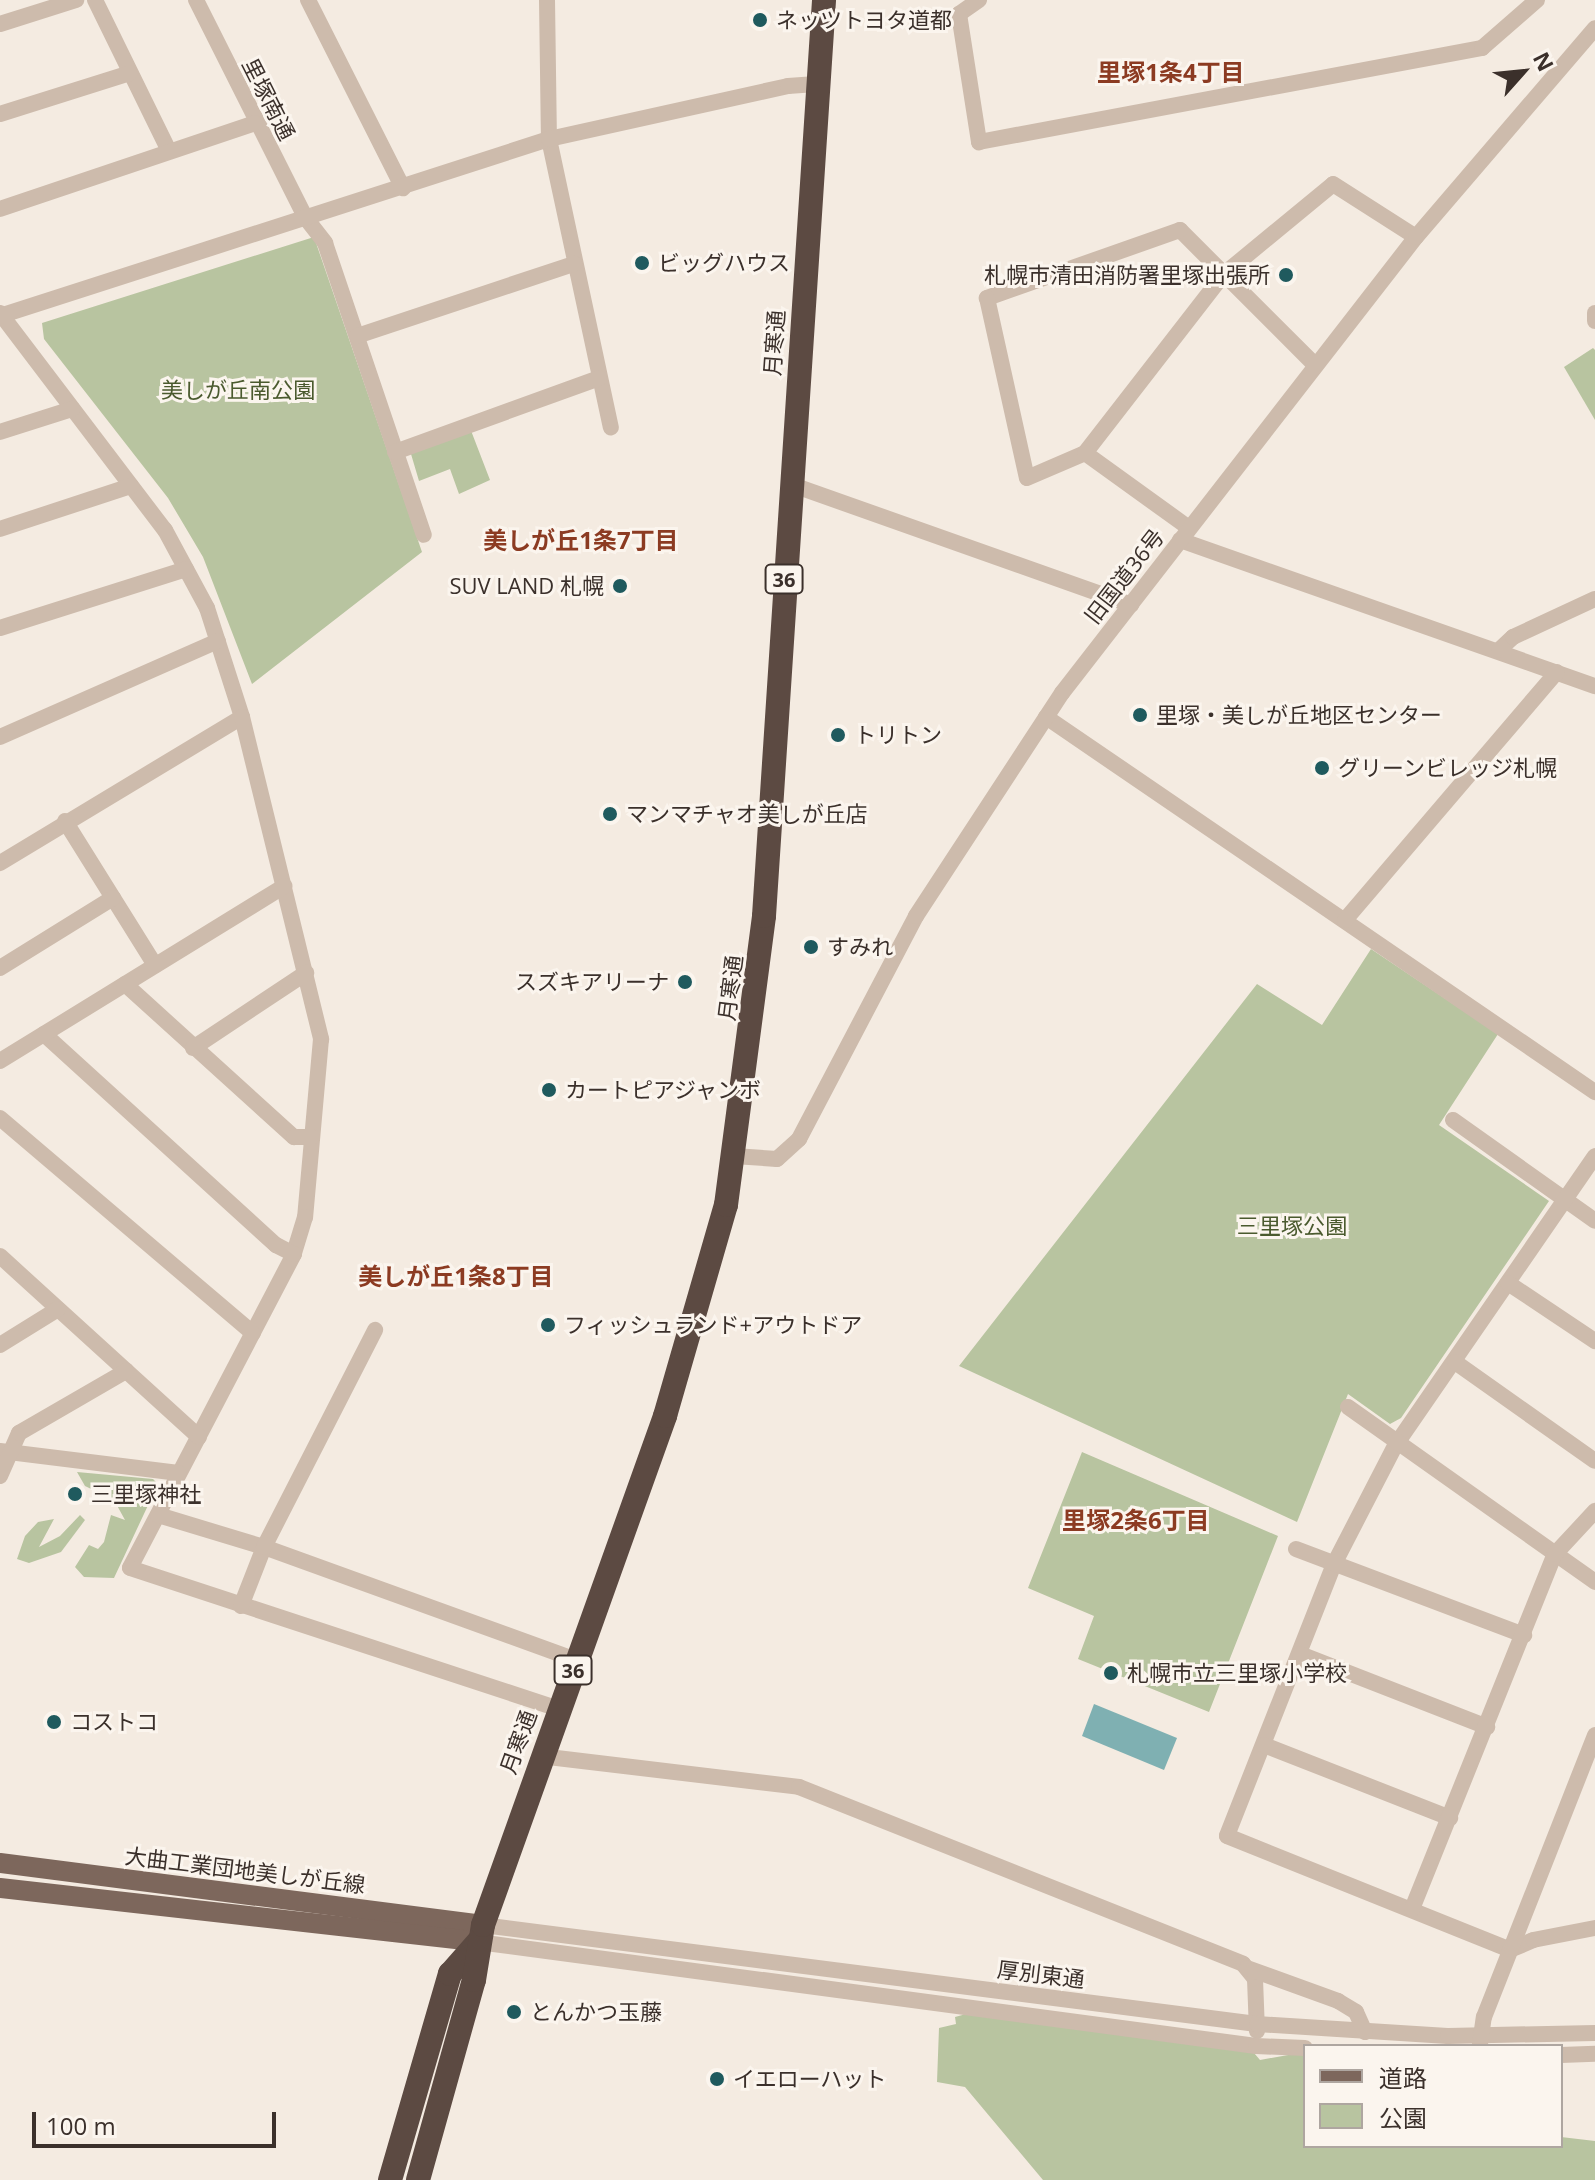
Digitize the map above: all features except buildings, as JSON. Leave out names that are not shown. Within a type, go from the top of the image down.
[{"type":"highway","name":"月寒通","points":[[418,2180],[474,1980],[481,1933],[540,1756],[661,1429],[708,1279],[734,1156],[764,916],[816,84],[824,0]]},
{"type":"highway","name":"月寒通","points":[[390,2180],[450,1974],[481,1933]]},
{"type":"main road","name":"大曲工業団地美しが丘線","points":[[0,1863],[481,1933]]},
{"type":"main road","name":"大曲工業団地美しが丘線","points":[[0,1888],[481,1933]]},
{"type":"street","points":[[0,24],[76,0]]},
{"type":"street","points":[[95,0],[168,149]]},
{"type":"street","name":"里塚南通","points":[[196,0],[255,123],[305,217],[325,243],[424,535]]},
{"type":"street","points":[[308,0],[403,188]]},
{"type":"street","points":[[547,0],[549,139],[611,427]]},
{"type":"street","points":[[979,0],[959,14],[979,142],[1482,48],[1537,0]]},
{"type":"street","name":"旧国道36号","points":[[734,1156],[777,1159],[799,1139],[916,916],[1046,717],[1416,237],[1595,28]]},
{"type":"street","points":[[0,114],[130,73]]},
{"type":"street","points":[[558,1709],[132,1572],[179,1473],[294,1254],[305,1217],[321,1039],[242,717],[218,641],[186,569],[131,486],[0,315],[549,139],[816,84]]},
{"type":"street","points":[[0,209],[168,149],[255,123]]},
{"type":"street","points":[[1315,365],[1224,274],[1180,230],[987,298],[1027,478],[1085,453],[1224,274],[1333,184],[1416,237]]},
{"type":"street","points":[[357,336],[574,264]]},
{"type":"street","points":[[1595,313],[1595,321]]},
{"type":"street","points":[[395,452],[599,378]]},
{"type":"street","points":[[0,432],[72,409]]},
{"type":"street","points":[[1085,453],[1185,534],[1595,686]]},
{"type":"street","points":[[790,484],[1131,605]]},
{"type":"street","points":[[0,529],[131,486]]},
{"type":"street","points":[[0,628],[186,569]]},
{"type":"street","points":[[1499,650],[1513,637],[1595,599]]},
{"type":"street","points":[[0,737],[218,641]]},
{"type":"street","points":[[1345,920],[1557,672]]},
{"type":"street","points":[[0,863],[242,717]]},
{"type":"street","points":[[1046,717],[1595,1092]]},
{"type":"street","points":[[65,821],[155,965]]},
{"type":"street","points":[[0,1061],[285,886]]},
{"type":"street","points":[[0,968],[113,898]]},
{"type":"street","points":[[193,1048],[306,973]]},
{"type":"street","points":[[125,984],[294,1137],[312,1137]]},
{"type":"street","points":[[44,1034],[276,1245],[294,1254]]},
{"type":"street","points":[[0,1118],[253,1333]]},
{"type":"street","points":[[1453,1120],[1595,1221]]},
{"type":"street","points":[[1595,1156],[1396,1444],[1334,1564],[1227,1836],[1510,1950],[1595,1928]]},
{"type":"street","points":[[0,1256],[199,1437]]},
{"type":"street","points":[[1508,1283],[1595,1341]]},
{"type":"street","points":[[0,1345],[58,1309]]},
{"type":"street","points":[[241,1606],[264,1547],[375,1330]]},
{"type":"street","points":[[1455,1362],[1595,1461]]},
{"type":"street","points":[[0,1476],[6,1452],[19,1433],[126,1371]]},
{"type":"street","points":[[1348,1407],[1396,1444],[1595,1582]]},
{"type":"street","points":[[6,1452],[179,1473]]},
{"type":"street","points":[[1412,1909],[1555,1554],[1595,1511]]},
{"type":"street","points":[[158,1515],[264,1547],[576,1660]]},
{"type":"street","points":[[1296,1549],[1524,1635]]},
{"type":"street","points":[[1300,1654],[1487,1727]]},
{"type":"street","points":[[1480,2041],[1510,1950],[1595,1735]]},
{"type":"street","points":[[1264,1745],[1450,1818]]},
{"type":"street","points":[[540,1756],[799,1787],[1247,1968],[1338,2001],[1356,2012],[1365,2032]]},
{"type":"street","name":"厚別東通","points":[[481,1933],[1257,2024],[1480,2041],[1595,2033]]},
{"type":"street","name":"厚別東通","points":[[481,1933],[1256,2046],[1303,2048]]},
{"type":"street","points":[[1247,1968],[1256,1987],[1256,2046]]},
{"type":"street","points":[[1563,2055],[1595,2054]]},
{"type":"green space","name":"美しが丘南公園","points":[[314,237],[422,552],[252,684],[203,557],[168,498],[44,339],[42,323]]},
{"type":"green space","points":[[1593,348],[1595,350],[1595,420],[1564,367]]},
{"type":"green space","points":[[470,428],[490,480],[459,494],[450,469],[419,481],[411,454]]},
{"type":"green space","name":"三里塚公園","points":[[1371,949],[1498,1034],[1439,1125],[1549,1201],[1401,1418],[1390,1424],[1348,1394],[1297,1522],[959,1366],[1257,984],[1322,1025]]},
{"type":"green space","points":[[1082,1452],[1278,1536],[1209,1712],[1078,1659],[1094,1616],[1028,1588]]},
{"type":"green space","points":[[77,1472],[153,1479],[158,1484],[114,1578],[84,1577],[75,1567],[89,1545],[98,1549],[104,1542],[111,1515],[125,1520],[114,1500],[85,1486]]},
{"type":"green space","points":[[80,1515],[85,1520],[61,1552],[29,1563],[17,1559],[25,1536],[38,1522],[54,1519],[39,1547],[60,1536]]},
{"type":"green space","points":[[966,2014],[1249,2047],[1260,2060],[1303,2052],[1303,2148],[1563,2148],[1563,2137],[1595,2141],[1595,2180],[1043,2180],[965,2087],[937,2082],[939,2028],[956,2024],[955,2017]]},
{"type":"water","points":[[1094,1704],[1177,1738],[1164,1770],[1082,1736]]},
{"type":"place","name":"ネッツトヨタ道都","points":[[760,20]]},
{"type":"place","name":"ビッグハウス","points":[[642,263]]},
{"type":"place","name":"札幌市清田消防署里塚出張所","points":[[1286,275]]},
{"type":"place","name":"SUV LAND 札幌","points":[[620,586]]},
{"type":"place","name":"里塚・美しが丘地区センター","points":[[1140,715]]},
{"type":"place","name":"トリトン","points":[[838,735]]},
{"type":"place","name":"グリーンビレッジ札幌","points":[[1322,768]]},
{"type":"place","name":"マンマチャオ美しが丘店","points":[[610,814]]},
{"type":"place","name":"すみれ","points":[[811,947]]},
{"type":"place","name":"スズキアリーナ","points":[[685,982]]},
{"type":"place","name":"カートピアジャンボ","points":[[549,1090]]},
{"type":"place","name":"フィッシュランド+アウトドア","points":[[548,1325]]},
{"type":"place","name":"三里塚神社","points":[[75,1494]]},
{"type":"place","name":"札幌市立三里塚小学校","points":[[1111,1673]]},
{"type":"place","name":"コストコ","points":[[54,1722]]},
{"type":"place","name":"とんかつ玉藤","points":[[514,2012]]},
{"type":"place","name":"イエローハット","points":[[717,2079]]},
{"type":"district","name":"里塚1条4丁目","points":[[1171,72]]},
{"type":"district","name":"美しが丘1条7丁目","points":[[581,540]]},
{"type":"district","name":"美しが丘1条8丁目","points":[[456,1276]]},
{"type":"district","name":"里塚2条6丁目","points":[[1136,1520]]}]
